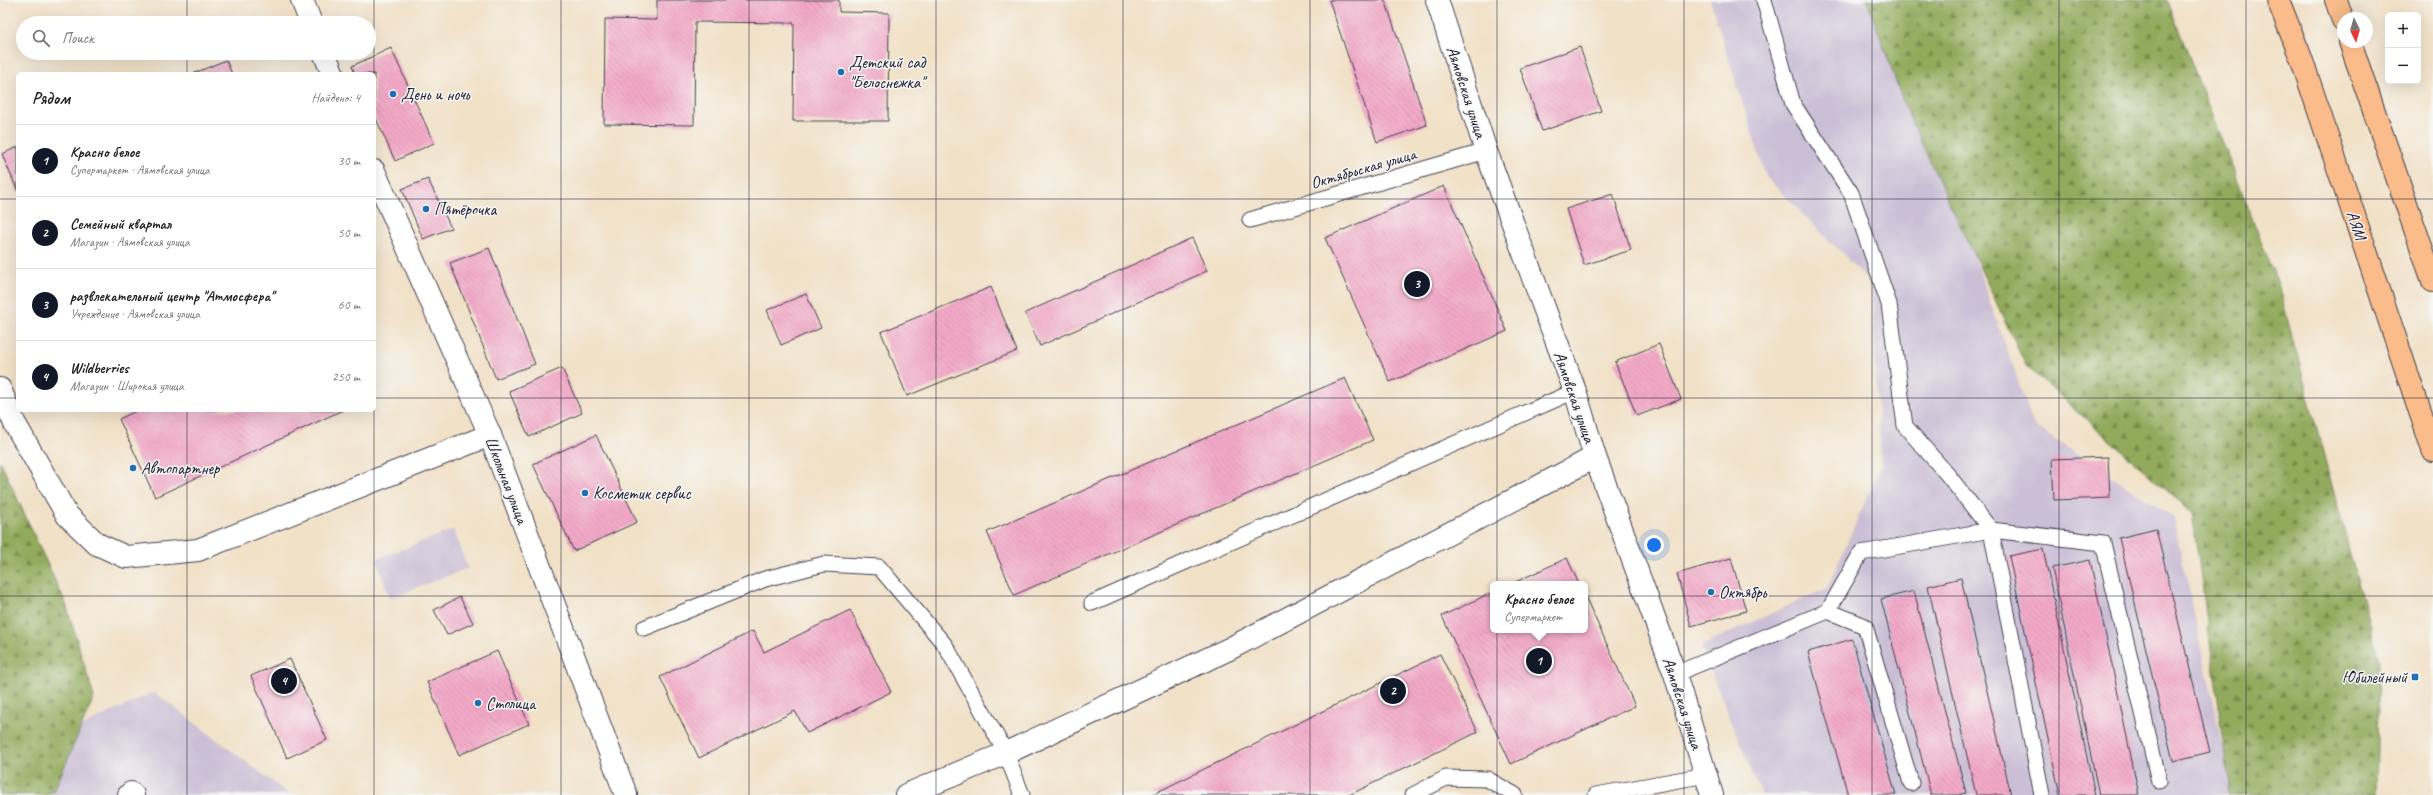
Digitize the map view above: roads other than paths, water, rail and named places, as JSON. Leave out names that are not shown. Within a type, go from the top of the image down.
[{"type":"highway","name":"АЯМ","points":[[2278,0],[2303,66],[2433,450]]},
{"type":"highway","points":[[2336,0],[2340,12]]},
{"type":"highway","points":[[2352,48],[2433,281]]},
{"type":"street","points":[[302,0],[309,16]]},
{"type":"street","name":"Аямовская улица","points":[[1437,0],[1486,151],[1575,391],[1595,457],[1675,674],[1709,785]]},
{"type":"street","points":[[327,60],[332,72]]},
{"type":"street","name":"Школьная улица","points":[[376,176],[490,435],[626,795]]},
{"type":"street","points":[[0,389],[15,424],[67,515],[97,544],[126,557],[198,550],[490,435]]},
{"type":"street","points":[[906,795],[1006,753],[1229,649],[1595,457]]},
{"type":"street","points":[[129,795],[131,793],[133,795]]},
{"type":"lane","points":[[1764,0],[1793,104],[1852,193],[1889,304],[1905,426],[1947,474],[1991,530],[2042,795]]},
{"type":"lane","name":"Октябрьская улица","points":[[1250,220],[1486,151]]},
{"type":"lane","points":[[1092,603],[1575,391]]},
{"type":"lane","points":[[1675,674],[1828,611],[1861,553],[1991,530],[2103,542],[2159,781]]},
{"type":"lane","points":[[644,628],[765,579],[824,564],[879,567],[945,645],[1006,753],[1022,795]]},
{"type":"lane","points":[[1828,611],[1865,626],[1911,783]]},
{"type":"lane","points":[[1413,795],[1446,778],[1487,779],[1515,795]]},
{"type":"lane","points":[[1596,795],[1709,785]]},
{"type":"place","name":"Детский сад \"Белоснежка\"","points":[[841,72]]},
{"type":"place","name":"День и ночь","points":[[393,94]]},
{"type":"place","name":"Пятёрочка","points":[[426,209]]},
{"type":"place","name":"развлекательный центр \"Атмосфера\"","points":[[1417,284]]},
{"type":"place","name":"Автопартнер","points":[[133,468]]},
{"type":"place","name":"Косметик сервис","points":[[585,493]]},
{"type":"place","name":"Октябрь","points":[[1711,592]]},
{"type":"place","name":"Красно белое","points":[[1539,661]]},
{"type":"place","name":"Юбилейный","points":[[2415,677]]},
{"type":"place","name":"Wildberries","points":[[284,681]]},
{"type":"place","name":"Семейный квартал","points":[[1393,691]]},
{"type":"place","name":"Столица","points":[[478,703]]}]
